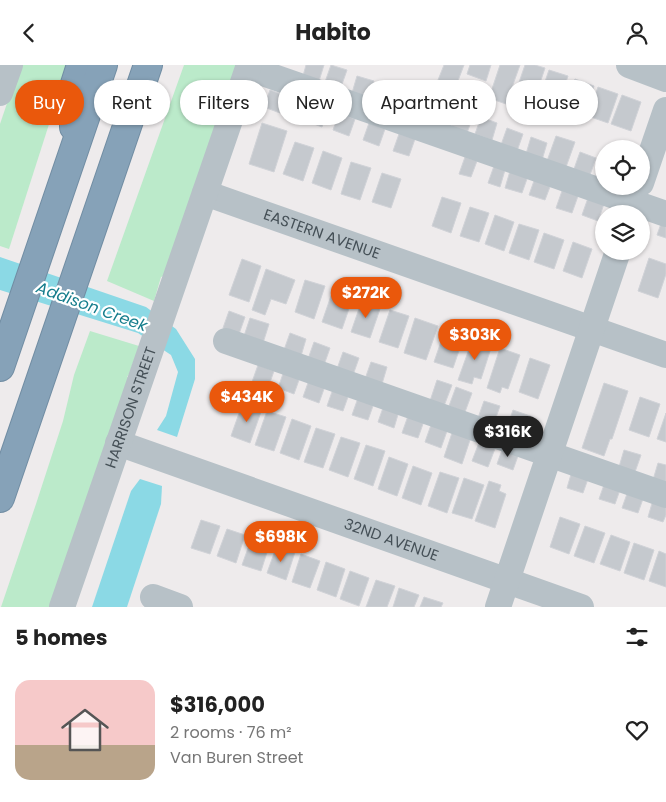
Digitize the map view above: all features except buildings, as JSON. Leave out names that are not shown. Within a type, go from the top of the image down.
[{"type":"highway","points":[[75,147],[74,87],[81,65]]},
{"type":"highway","points":[[0,367],[103,65]]},
{"type":"highway","points":[[0,498],[148,65]]},
{"type":"street","points":[[0,93],[10,65]]},
{"type":"street","points":[[629,65],[666,79]]},
{"type":"street","points":[[248,67],[636,196],[666,214]]},
{"type":"street","name":"HARRISON STREET","points":[[62,607],[248,67]]},
{"type":"street","points":[[636,196],[666,110]]},
{"type":"street","name":"EASTERN AVENUE","points":[[205,193],[666,355]]},
{"type":"street","points":[[498,607],[615,260]]},
{"type":"street","points":[[226,341],[666,495]]},
{"type":"street","name":"32ND AVENUE","points":[[118,443],[581,607]]},
{"type":"street","points":[[152,597],[180,607]]},
{"type":"green space","points":[[20,65],[68,65],[63,80],[15,80],[15,125],[49,125],[9,249],[0,246],[0,124]]},
{"type":"green space","points":[[184,65],[238,65],[233,80],[180,80],[180,125],[217,125],[166,275],[161,277],[154,301],[107,281],[163,125],[170,125],[170,104]]},
{"type":"green space","points":[[90,331],[139,346],[127,377],[131,378],[53,607],[1,607],[63,421],[74,375]]},
{"type":"water","name":"Addison Creek","points":[[0,257],[146,307],[176,329],[195,359],[195,379],[177,437],[157,430],[166,416],[178,372],[171,355],[138,333],[0,290]]},
{"type":"water","points":[[140,479],[162,486],[161,504],[127,607],[92,607],[131,491]]}]
